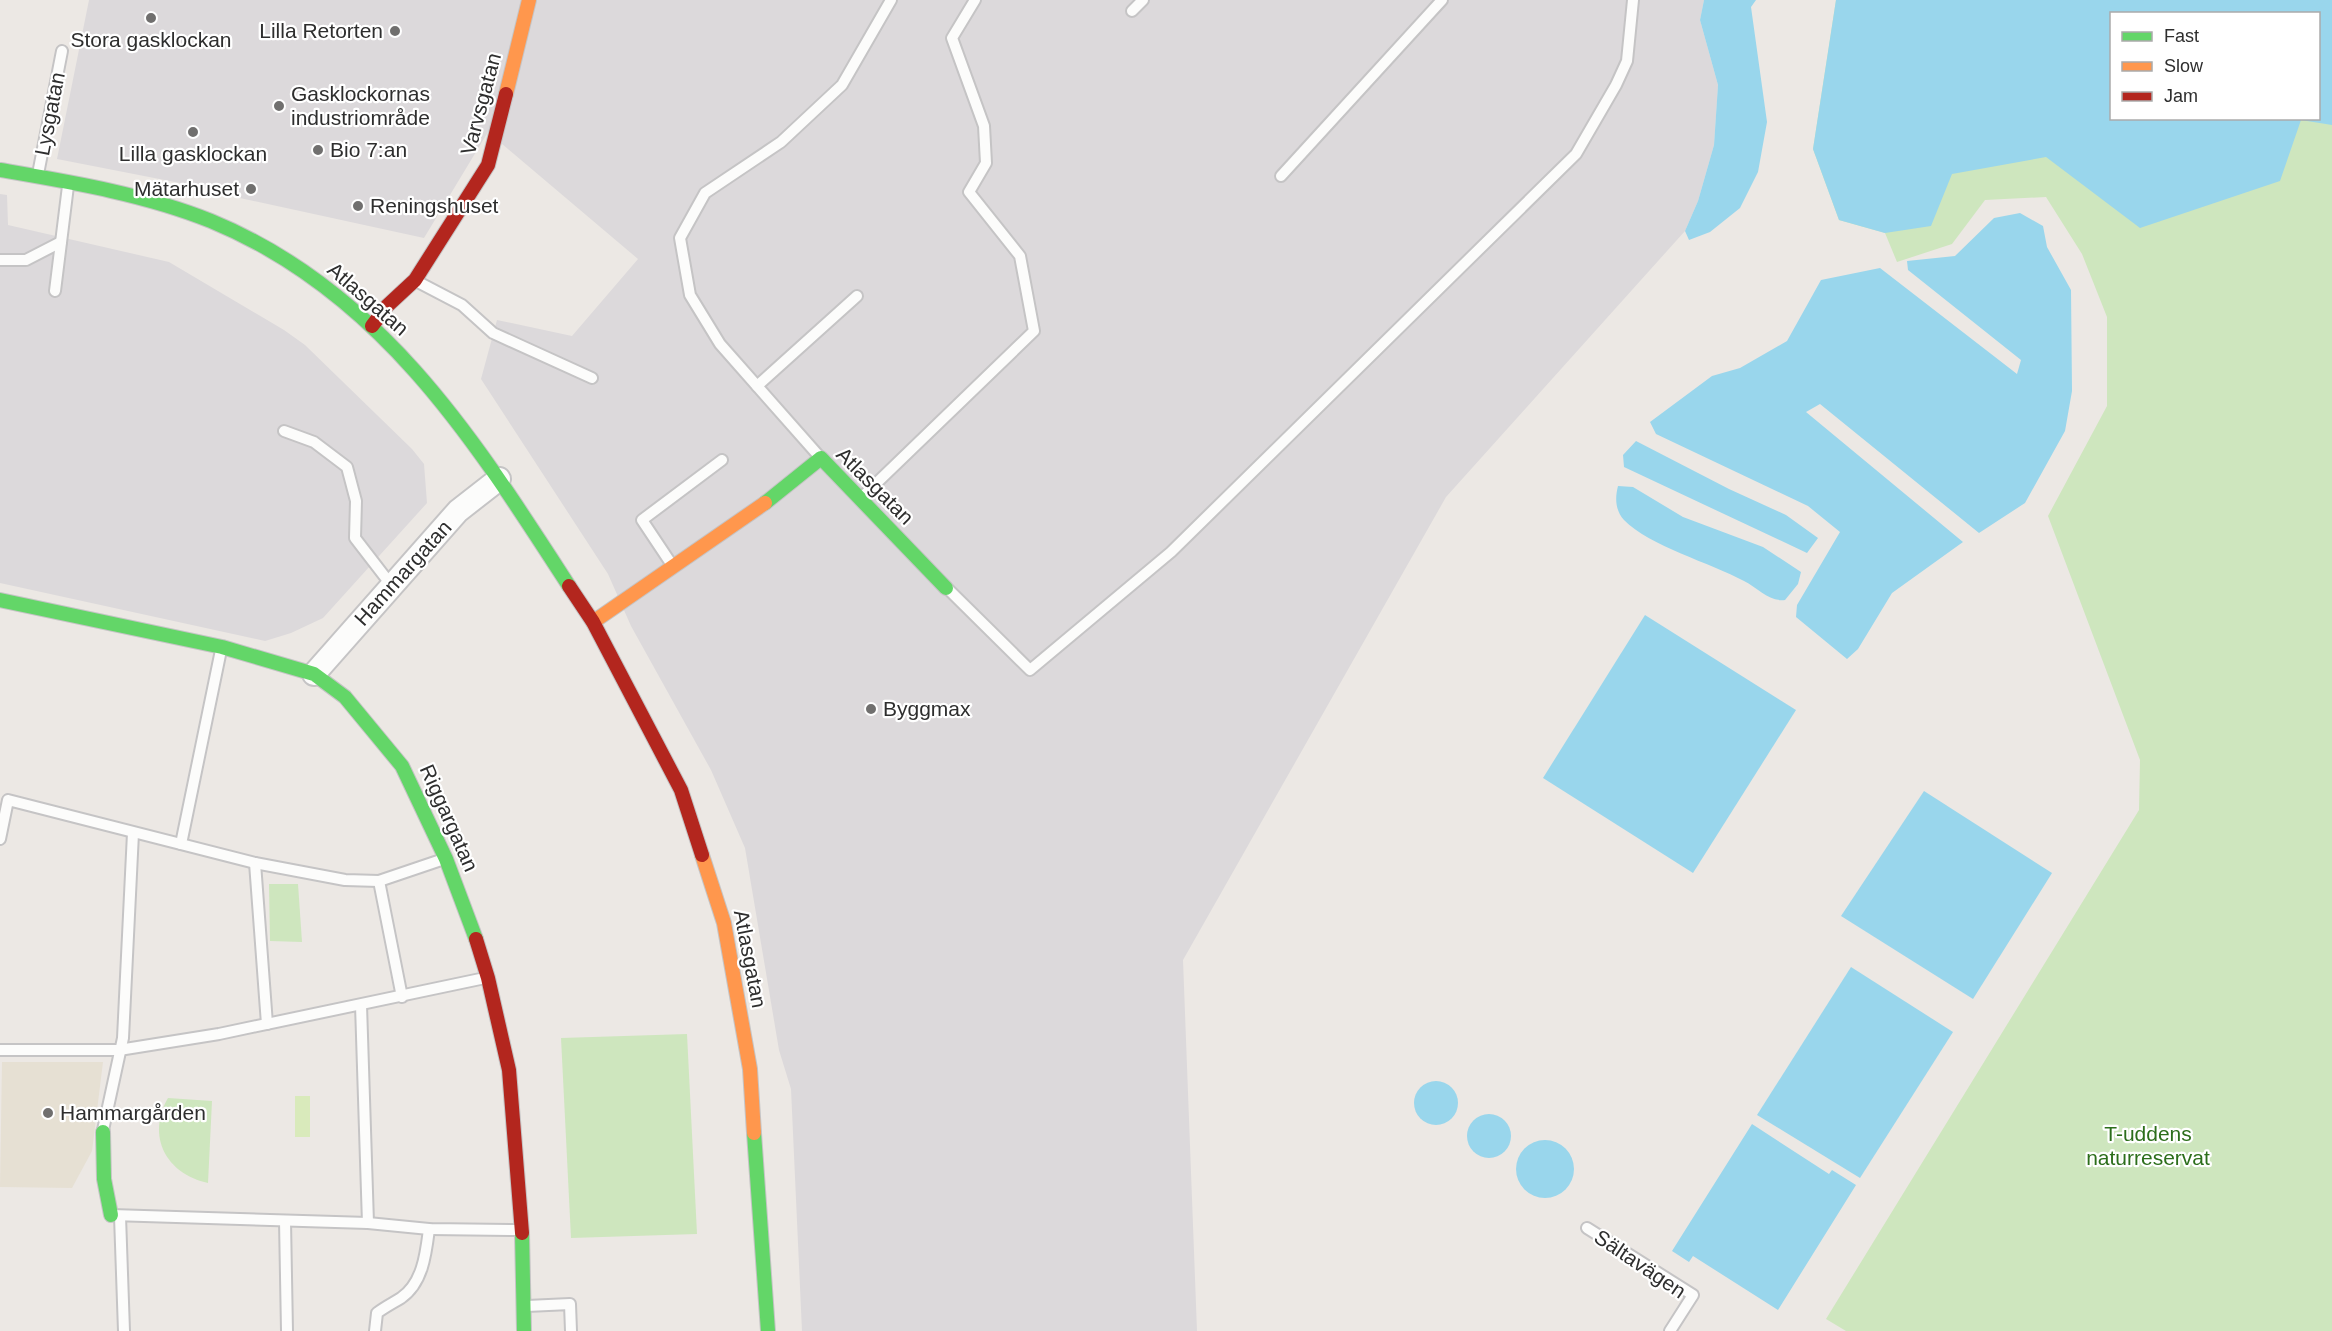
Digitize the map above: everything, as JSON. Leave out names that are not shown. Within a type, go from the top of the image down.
[{"type":"street","name":"Varvsgatan","points":[[372,326],[387,306],[416,280],[488,165],[529,0]]},
{"type":"street","name":"Atlasgatan","points":[[0,170],[68,182],[148,201],[210,221],[270,249],[325,286],[372,326],[429,385],[499,479],[593,622],[681,790],[724,923],[750,1069],[768,1331]]},
{"type":"street","name":"Atlasgatan","points":[[593,622],[773,497],[820,458],[946,588]]},
{"type":"street","name":"Hammargatan","points":[[314,674],[458,512],[499,479]]},
{"type":"street","name":"Riggargatan","points":[[0,600],[222,647],[314,674],[345,698],[402,766],[446,859],[471,922],[488,978],[509,1070],[522,1230],[524,1331]]},
{"type":"street","points":[[103,1132],[104,1179],[116,1215]]},
{"type":"lane","points":[[820,458],[720,344],[690,295],[680,238],[705,193],[781,142],[842,85],[891,0]]},
{"type":"lane","points":[[860,499],[1034,331],[1020,256],[969,192],[986,163],[984,126],[952,38],[975,0]]},
{"type":"lane","points":[[1132,11],[1143,0]]},
{"type":"lane","points":[[1281,176],[1442,0]]},
{"type":"lane","points":[[946,588],[1030,670],[1171,552],[1576,154],[1627,62],[1633,0]]},
{"type":"lane","name":"Lysgatan","points":[[37,177],[62,51]]},
{"type":"lane","points":[[55,291],[68,182]]},
{"type":"lane","points":[[0,260],[26,260],[61,242]]},
{"type":"lane","points":[[416,280],[462,305],[493,333],[592,378]]},
{"type":"lane","points":[[757,386],[857,296]]},
{"type":"lane","points":[[284,431],[314,442],[347,467],[357,501],[355,538],[392,586]]},
{"type":"lane","points":[[672,565],[642,520],[722,459]]},
{"type":"lane","points":[[181,844],[222,647]]},
{"type":"lane","points":[[0,839],[8,801],[255,863],[345,880],[379,881],[446,859]]},
{"type":"lane","points":[[103,1132],[123,1038],[133,833]]},
{"type":"lane","points":[[255,863],[267,1024]]},
{"type":"lane","points":[[379,881],[402,997]]},
{"type":"lane","points":[[0,1050],[119,1050],[219,1034],[488,978]]},
{"type":"lane","points":[[361,1005],[368,1223]]},
{"type":"lane","points":[[124,1331],[116,1215],[368,1223],[429,1229],[522,1230]]},
{"type":"lane","points":[[285,1221],[287,1331]]},
{"type":"lane","name":"Sältavägen","points":[[1587,1228],[1692,1294],[1670,1331]]},
{"type":"lane","points":[[375,1331],[377,1313],[402,1297],[414,1285],[424,1261],[429,1229]]},
{"type":"lane","points":[[523,1306],[570,1304],[571,1331]]},
{"type":"shaded area","points":[[89,0],[1704,0],[1700,20],[1718,85],[1714,145],[1698,201],[1685,231],[1446,497],[1183,960],[1197,1331],[802,1331],[791,1089],[779,1050],[745,848],[711,770],[631,626],[608,574],[481,379],[497,320],[572,336],[638,259],[488,132],[424,238],[226,195],[226,192],[57,159]]},
{"type":"shaded area","points":[[0,194],[7,195],[8,225],[169,262],[284,330],[305,345],[412,449],[424,464],[427,503],[323,618],[291,633],[265,641],[0,583]]},
{"type":"shaded area","name":"Hammargården","points":[[2,1062],[103,1062],[92,1151],[72,1188],[0,1187]]},
{"type":"green space","name":"T-uddens naturreservat","points":[[1836,0],[2332,0],[2332,1331],[1846,1331],[1826,1319],[2139,810],[2140,760],[2048,516],[2107,406],[2107,317],[2082,254],[2046,197],[1985,200],[1952,244],[1897,262],[1885,233],[1839,220],[1813,149]]},
{"type":"green space","points":[[269,884],[298,884],[302,942],[270,941]]},
{"type":"green space","points":[[687,1034],[697,1234],[571,1238],[561,1038]]},
{"type":"green space","points":[[295,1096],[310,1096],[310,1137],[295,1137]]},
{"type":"green space","points":[[168,1098],[212,1101],[208,1183],[181,1171],[164,1151],[159,1126]]},
{"type":"water","points":[[1704,0],[1756,0],[1751,7],[1767,122],[1758,172],[1740,208],[1710,232],[1689,240],[1685,231],[1698,201],[1714,145],[1718,85],[1700,20]]},
{"type":"water","points":[[1836,0],[2332,0],[2332,125],[2301,120],[2280,181],[2140,228],[2046,157],[1952,174],[1931,226],[1885,233],[1839,220],[1813,149]]},
{"type":"water","points":[[2020,213],[2043,226],[2047,247],[2071,290],[2072,391],[2065,431],[2025,503],[1979,533],[1820,404],[1806,412],[1963,542],[1892,593],[1858,649],[1847,659],[1796,617],[1797,605],[1840,532],[1808,506],[1656,434],[1650,422],[1712,376],[1740,368],[1787,341],[1821,280],[1880,268],[2017,374],[2021,360],[1908,270],[1907,261],[1955,256],[1994,218]]},
{"type":"water","points":[[1636,441],[1729,489],[1786,515],[1818,538],[1807,553],[1624,467],[1623,455]]},
{"type":"water","points":[[1618,486],[1633,487],[1683,517],[1763,547],[1801,572],[1798,584],[1785,600],[1774,599],[1730,574],[1649,538],[1621,516],[1616,504]]},
{"type":"water","points":[[1645,615],[1796,710],[1693,873],[1543,778]]},
{"type":"water","points":[[1924,791],[2052,873],[1973,999],[1841,916]]},
{"type":"water","points":[[1851,967],[1953,1032],[1860,1178],[1757,1115]]},
{"type":"water","points":[[1436,1081],[1452,1087],[1458,1103],[1452,1119],[1436,1125],[1420,1119],[1414,1103],[1420,1087]]},
{"type":"water","points":[[1489,1114],[1498,1115],[1505,1120],[1510,1127],[1510,1145],[1505,1152],[1498,1157],[1489,1158],[1480,1157],[1473,1152],[1468,1145],[1467,1136],[1468,1127],[1473,1120],[1480,1115]]},
{"type":"water","points":[[1752,1124],[1829,1174],[1832,1170],[1856,1185],[1778,1310],[1693,1256],[1689,1262],[1672,1251]]},
{"type":"water","points":[[1539,1140],[1551,1140],[1566,1148],[1574,1163],[1574,1175],[1566,1190],[1551,1198],[1539,1198],[1524,1190],[1516,1175],[1516,1163],[1524,1148]]},
{"type":"traffic: fast","points":[[0,170],[107,190],[186,212],[211,221],[271,251],[325,287],[374,328],[459,424],[569,586]]},
{"type":"traffic: fast","points":[[765,503],[821,458],[946,588]]},
{"type":"traffic: fast","points":[[0,600],[222,647],[314,674],[345,697],[402,766],[446,859],[476,939]]},
{"type":"traffic: fast","points":[[103,1132],[104,1179],[111,1215]]},
{"type":"traffic: fast","points":[[754,1133],[768,1331]]},
{"type":"traffic: fast","points":[[522,1233],[524,1331]]},
{"type":"traffic: slow","points":[[506,94],[529,0]]},
{"type":"traffic: slow","points":[[593,622],[765,503]]},
{"type":"traffic: slow","points":[[702,855],[724,923],[750,1069],[754,1133]]},
{"type":"traffic: jam","points":[[372,326],[387,306],[415,280],[488,165],[506,94]]},
{"type":"traffic: jam","points":[[569,586],[593,622],[681,790],[702,855]]},
{"type":"traffic: jam","points":[[476,939],[488,978],[509,1070],[522,1233]]},
{"type":"place","name":"Stora gasklockan","points":[[151,18]]},
{"type":"place","name":"Lilla Retorten","points":[[395,31]]},
{"type":"place","name":"Gasklockornas industriområde","points":[[279,106]]},
{"type":"place","name":"Lilla gasklockan","points":[[193,132]]},
{"type":"place","name":"Bio 7:an","points":[[318,150]]},
{"type":"place","name":"Mätarhuset","points":[[251,189]]},
{"type":"place","name":"Reningshuset","points":[[358,206]]},
{"type":"place","name":"Byggmax","points":[[871,709]]},
{"type":"place","name":"Hammargården","points":[[48,1113]]}]
